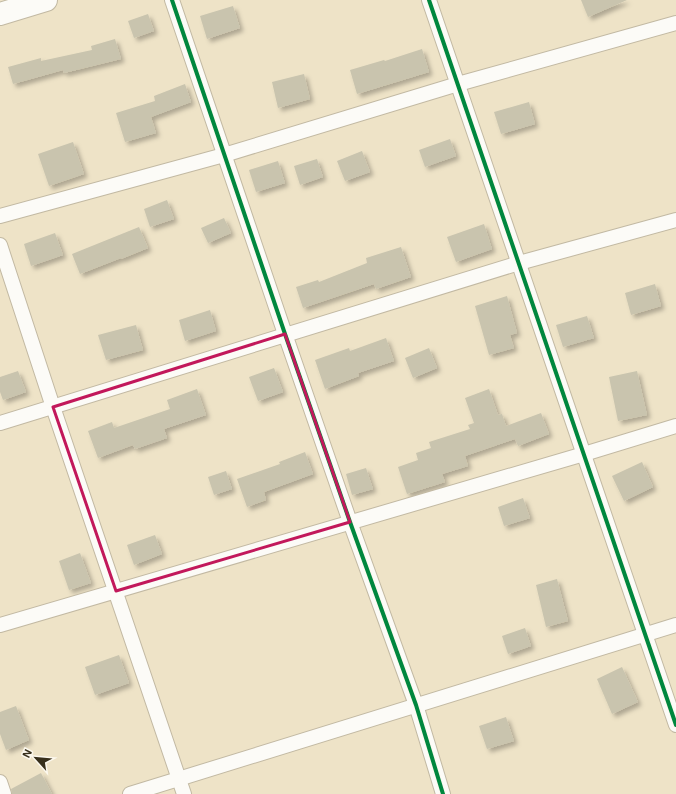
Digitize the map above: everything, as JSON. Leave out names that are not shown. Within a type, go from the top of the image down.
[{"type":"main road","points":[[0,14],[46,0]]},
{"type":"street","points":[[172,0],[350,522],[416,705],[443,794]]},
{"type":"street","points":[[429,0],[676,725]]},
{"type":"street","points":[[0,216],[224,155],[458,84],[676,23]]},
{"type":"street","points":[[0,423],[519,263],[676,220]]},
{"type":"street","points":[[0,245],[53,407],[184,794]]},
{"type":"street","points":[[0,626],[676,426]]},
{"type":"street","points":[[130,794],[676,625]]},
{"type":"street","points":[[0,782],[4,794]]},
{"type":"highlighted area","points":[[285,334],[350,522],[116,591],[53,407]]},
{"type":"building","points":[[581,0],[627,0],[588,17]]},
{"type":"building","points":[[233,6],[240,28],[207,39],[200,16]]},
{"type":"building","points":[[148,14],[154,31],[134,38],[128,21]]},
{"type":"building","points":[[115,39],[121,59],[64,73],[63,70],[13,84],[8,67],[41,58],[41,61],[92,50],[91,46]]},
{"type":"building","points":[[422,49],[429,72],[357,94],[350,70]]},
{"type":"building","points":[[304,74],[310,99],[278,108],[272,82]]},
{"type":"building","points":[[185,84],[191,102],[151,117],[156,133],[125,142],[116,113],[155,101],[154,96]]},
{"type":"building","points":[[529,102],[535,124],[501,134],[494,112]]},
{"type":"building","points":[[450,139],[456,156],[425,167],[419,150]]},
{"type":"building","points":[[73,142],[84,174],[49,186],[38,154]]},
{"type":"building","points":[[362,151],[370,172],[345,181],[337,161]]},
{"type":"building","points":[[317,159],[323,177],[300,185],[294,166]]},
{"type":"building","points":[[278,161],[285,183],[256,192],[249,170]]},
{"type":"building","points":[[167,200],[174,219],[150,227],[144,209]]},
{"type":"building","points":[[224,218],[231,233],[208,243],[201,228]]},
{"type":"building","points":[[484,224],[492,249],[456,262],[447,237]]},
{"type":"building","points":[[139,227],[148,248],[80,274],[72,254]]},
{"type":"building","points":[[55,233],[63,255],[31,266],[24,244]]},
{"type":"building","points":[[401,247],[411,277],[376,289],[374,284],[303,308],[296,287],[318,280],[319,282],[367,263],[366,258]]},
{"type":"building","points":[[655,284],[661,306],[631,315],[625,293]]},
{"type":"building","points":[[507,296],[517,333],[510,335],[514,348],[489,355],[475,306]]},
{"type":"building","points":[[210,310],[216,331],[185,341],[179,320]]},
{"type":"building","points":[[587,316],[594,338],[563,347],[556,325]]},
{"type":"building","points":[[136,325],[143,350],[106,360],[98,335]]},
{"type":"building","points":[[386,338],[394,361],[358,373],[359,376],[325,389],[315,360],[349,348],[350,351]]},
{"type":"building","points":[[429,348],[437,368],[413,378],[405,358]]},
{"type":"building","points":[[274,368],[283,392],[258,401],[249,377]]},
{"type":"building","points":[[18,371],[26,392],[3,400],[0,392],[0,377]]},
{"type":"building","points":[[637,371],[647,415],[618,421],[609,377]]},
{"type":"building","points":[[197,389],[206,415],[164,429],[167,438],[135,449],[133,445],[98,458],[88,431],[112,422],[114,428],[170,409],[167,400]]},
{"type":"building","points":[[489,389],[498,415],[502,414],[506,426],[541,413],[549,434],[518,446],[515,439],[465,456],[468,466],[442,474],[445,482],[407,494],[398,467],[418,460],[416,453],[431,448],[429,442],[470,429],[468,425],[474,423],[465,398]]},
{"type":"building","points":[[305,452],[313,474],[264,492],[266,500],[247,507],[237,479],[280,464],[279,462]]},
{"type":"building","points":[[642,462],[653,487],[624,501],[612,476]]},
{"type":"building","points":[[366,468],[373,489],[352,495],[346,474]]},
{"type":"building","points":[[226,471],[232,489],[214,495],[208,477]]},
{"type":"building","points":[[523,498],[530,518],[504,526],[498,507]]},
{"type":"building","points":[[155,535],[162,554],[134,565],[127,545]]},
{"type":"building","points":[[80,553],[91,583],[69,590],[59,561]]},
{"type":"building","points":[[557,579],[568,621],[546,627],[536,585]]},
{"type":"building","points":[[525,628],[531,646],[508,654],[502,636]]},
{"type":"building","points":[[119,655],[129,683],[95,695],[85,667]]},
{"type":"building","points":[[622,667],[638,702],[612,714],[597,679]]},
{"type":"building","points":[[16,706],[29,740],[6,750],[0,734],[0,712]]},
{"type":"building","points":[[506,717],[514,741],[487,749],[479,726]]},
{"type":"building","points":[[41,773],[52,794],[12,794],[11,789]]},
{"type":"cycle path","points":[[172,0],[350,522],[416,705],[443,794]]},
{"type":"cycle path","points":[[429,0],[676,725]]}]
